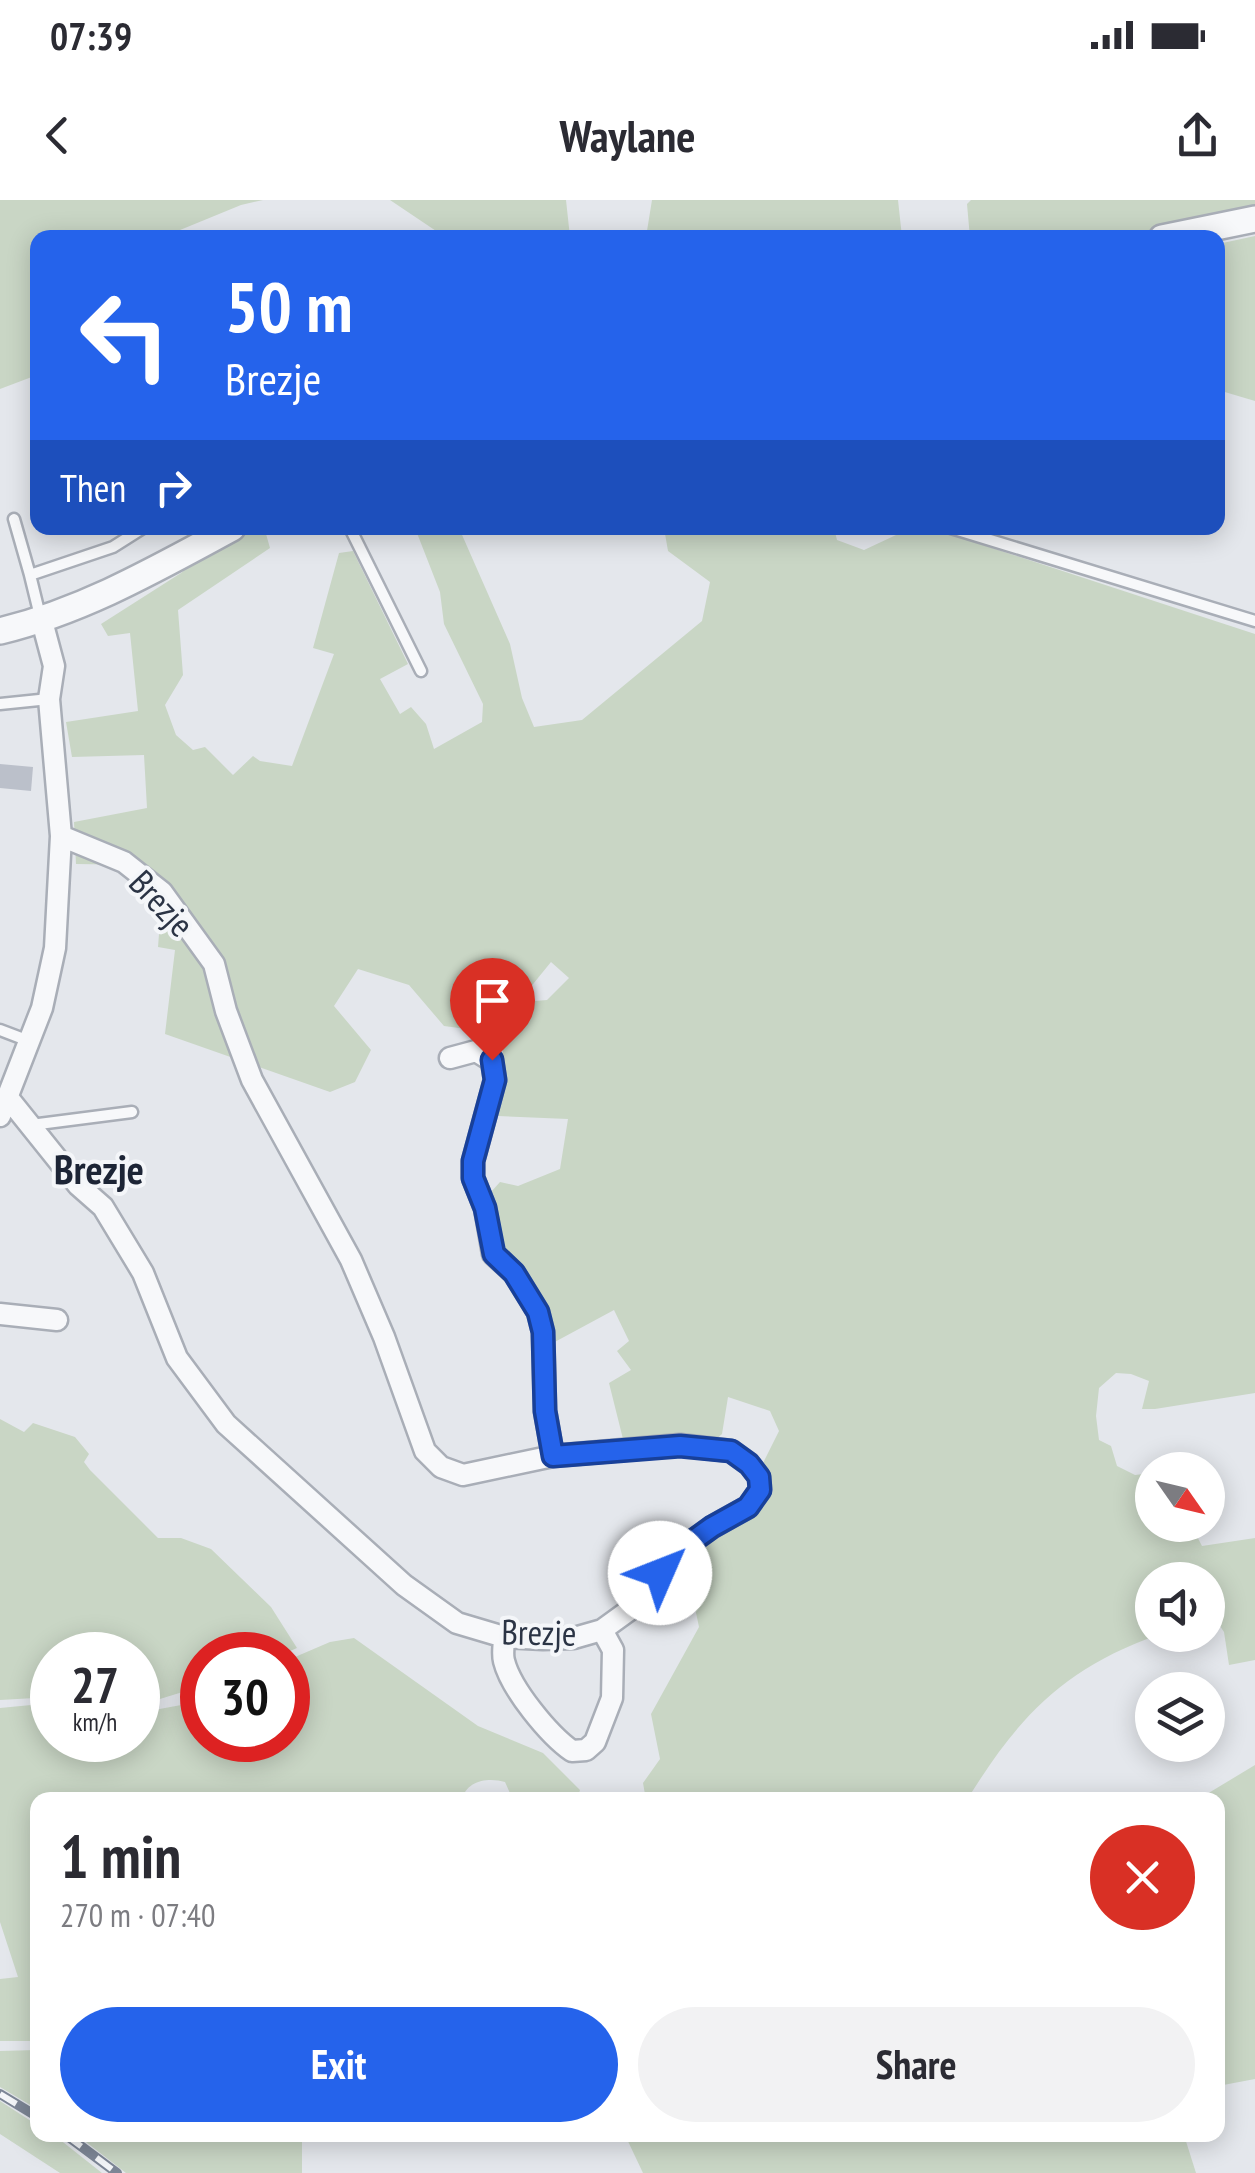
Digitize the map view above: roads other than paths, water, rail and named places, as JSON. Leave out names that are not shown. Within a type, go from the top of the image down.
[{"type":"street","points":[[1203,230],[1255,220]]},
{"type":"street","points":[[0,631],[42,620],[120,589],[219,535]]},
{"type":"street","name":"Brezje","points":[[42,620],[54,666],[49,699],[61,836],[56,948],[42,1008],[4,1108],[31,1124],[78,1185],[103,1207],[143,1273],[177,1358],[226,1424],[404,1585],[458,1623],[504,1637],[574,1638],[602,1630],[631,1609],[680,1550],[748,1507],[760,1490],[759,1477],[731,1451],[680,1446],[553,1456],[463,1476],[441,1467],[424,1451],[384,1337],[351,1260],[252,1080],[226,1011],[214,964],[162,892],[124,862],[61,836]]},
{"type":"street","points":[[450,1058],[476,1052],[492,1060],[495,1080],[473,1161],[473,1178],[485,1208],[494,1254],[514,1273],[538,1312],[543,1332],[545,1411],[553,1456]]},
{"type":"street","points":[[0,1314],[57,1320]]},
{"type":"street","points":[[504,1637],[502,1658],[514,1682],[558,1741],[572,1752],[586,1750],[596,1742],[612,1698],[613,1650],[602,1630]]},
{"type":"lane","points":[[14,519],[42,620]]},
{"type":"lane","points":[[30,576],[113,546],[132,535]]},
{"type":"lane","points":[[353,535],[421,671]]},
{"type":"lane","points":[[973,535],[1255,621]]},
{"type":"lane","points":[[0,704],[49,699]]},
{"type":"lane","points":[[0,1030],[30,1041]]},
{"type":"lane","points":[[31,1124],[132,1112]]},
{"type":"railway","points":[[0,2094],[30,2112]]},
{"type":"railway","points":[[75,2142],[117,2173]]},
{"type":"district","name":"Brezje","points":[[99,1169]]}]
